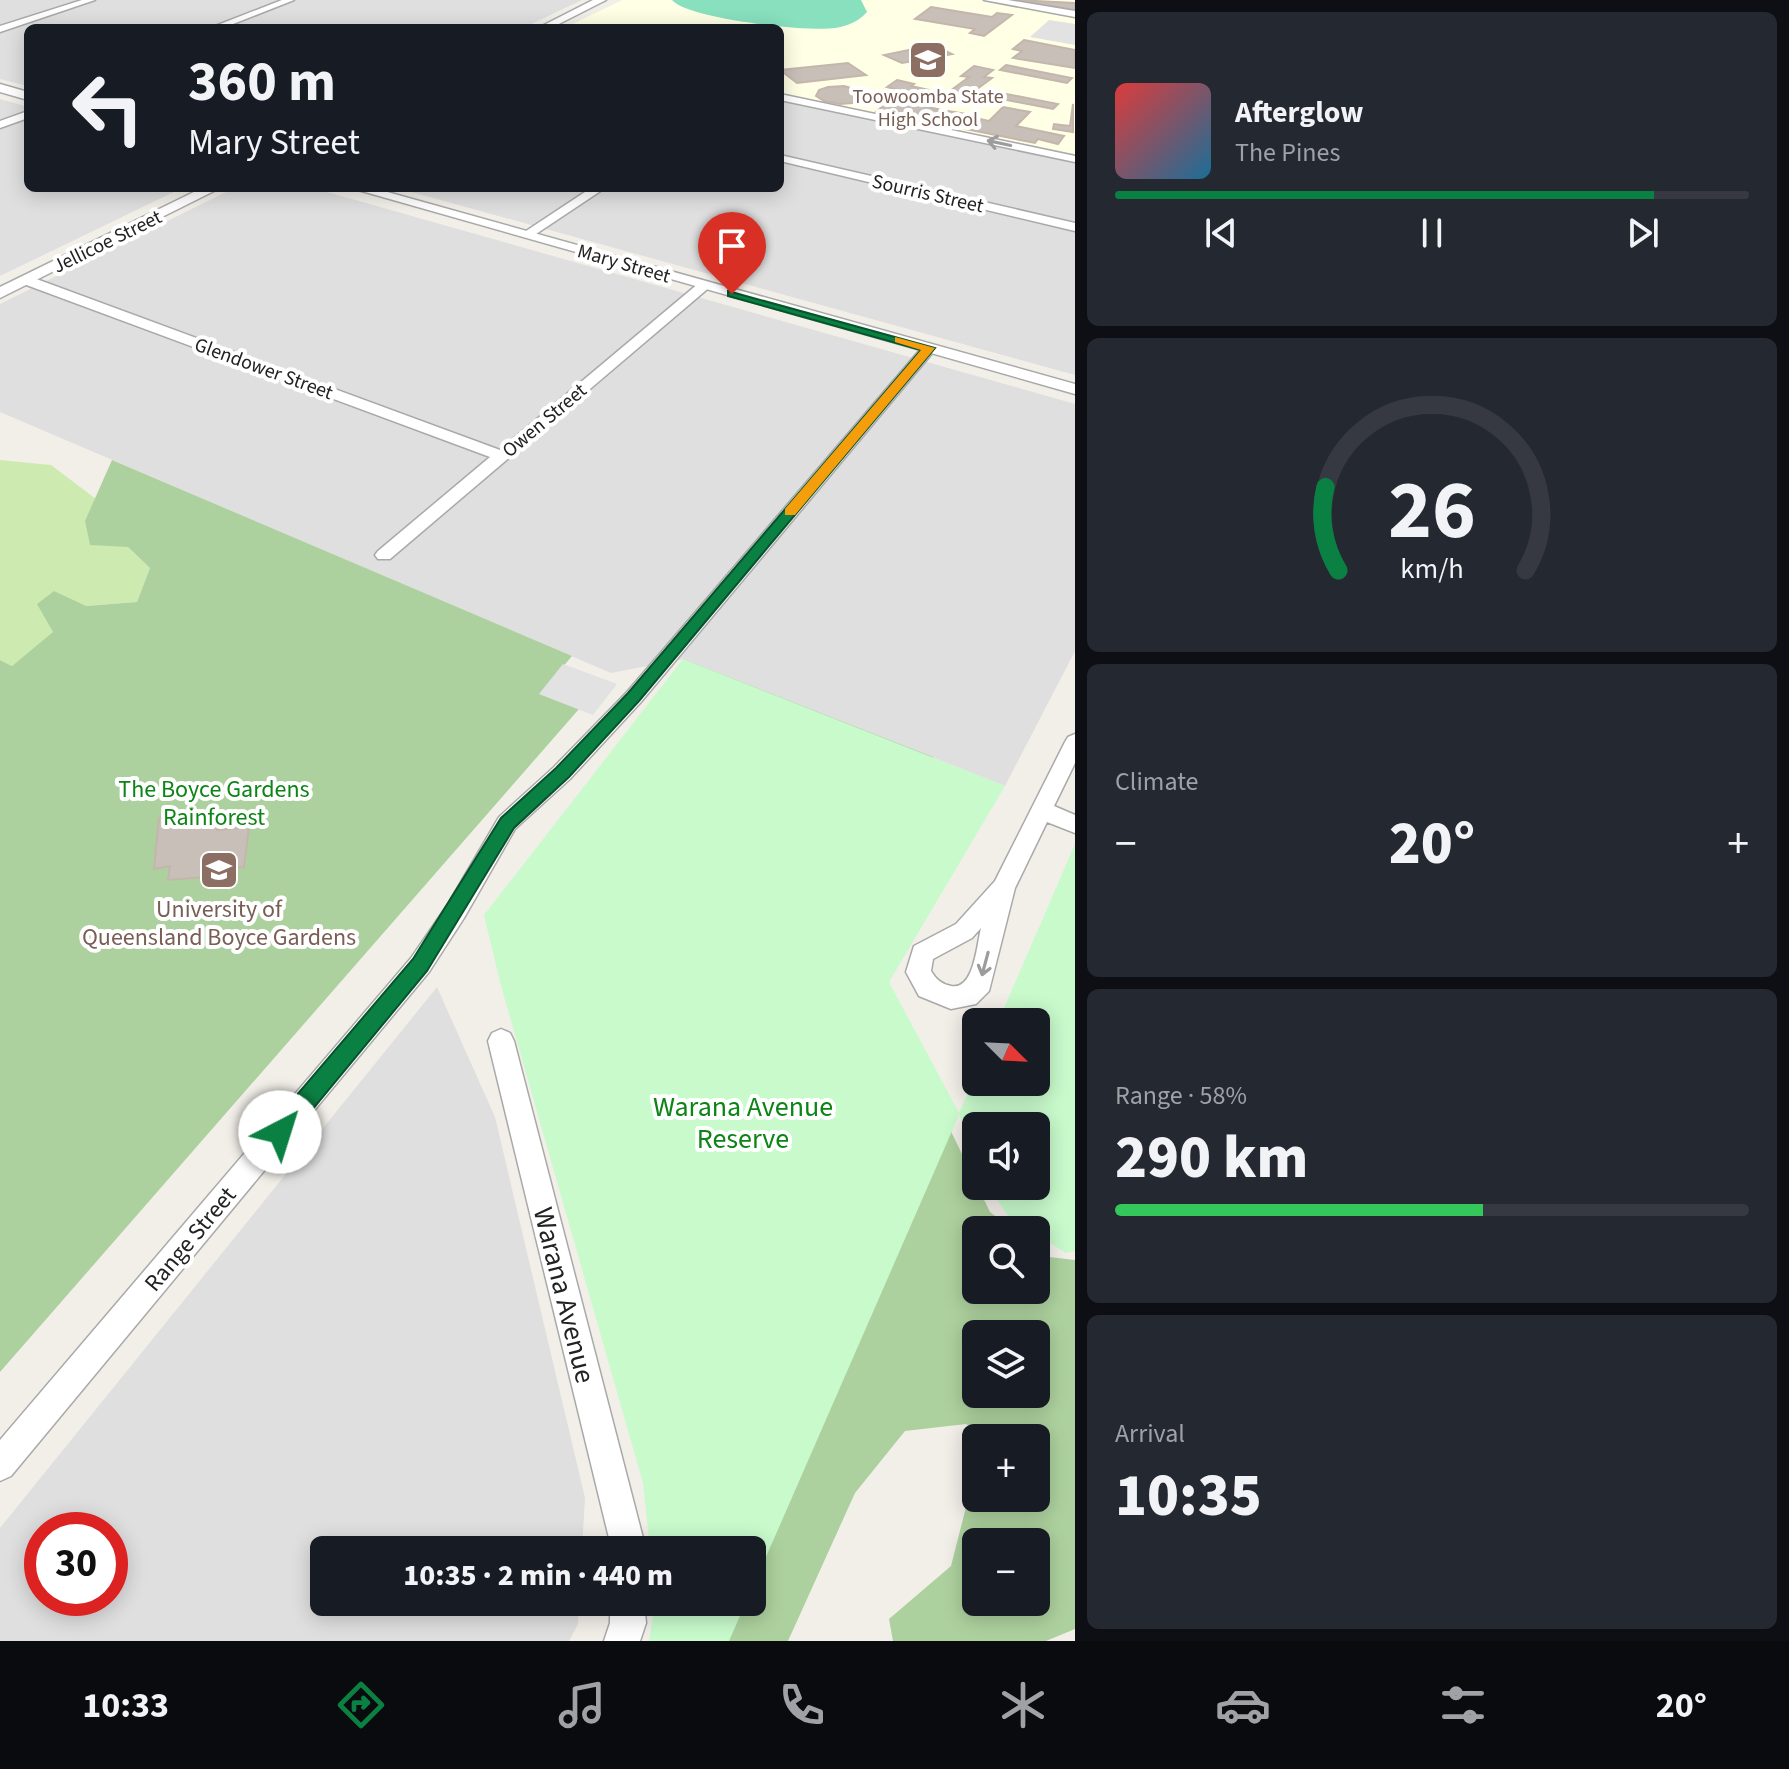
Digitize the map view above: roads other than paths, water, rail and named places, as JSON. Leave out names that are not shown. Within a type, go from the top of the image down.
[{"type":"street","points":[[0,29],[91,0]]},
{"type":"street","points":[[225,24],[290,0]]},
{"type":"street","points":[[584,0],[598,1]]},
{"type":"street","points":[[989,0],[1075,14]]},
{"type":"street","points":[[551,24],[598,1]]},
{"type":"street","points":[[0,88],[24,95]]},
{"type":"street","points":[[784,98],[1075,159]]},
{"type":"street","points":[[0,125],[24,116]]},
{"type":"street","name":"Sourris Street","points":[[784,159],[1075,227]]},
{"type":"street","name":"Jellicoe Street","points":[[0,293],[205,192]]},
{"type":"street","name":"Mary Street","points":[[372,192],[1075,389]]},
{"type":"street","points":[[526,235],[593,192]]},
{"type":"street","name":"Glendower Street","points":[[26,280],[502,456]]},
{"type":"street","name":"Owen Street","points":[[384,555],[704,286]]},
{"type":"street","name":"Range Street","points":[[0,1465],[420,965],[507,823],[562,773],[634,697],[929,348]]},
{"type":"street","points":[[1003,888],[1075,742]]},
{"type":"street","points":[[1041,810],[1075,824]]},
{"type":"street","name":"Warana Avenue","points":[[501,1041],[623,1536]]},
{"type":"street","points":[[622,1641],[628,1616]]},
{"type":"place","name":"Toowoomba State High School","points":[[928,60]]},
{"type":"place","name":"University of Queensland Boyce Gardens","points":[[219,870]]},
{"type":"park label","name":"The Boyce Gardens Rainforest","points":[[214,803]]},
{"type":"park label","name":"Warana Avenue Reserve","points":[[743,1122]]}]
